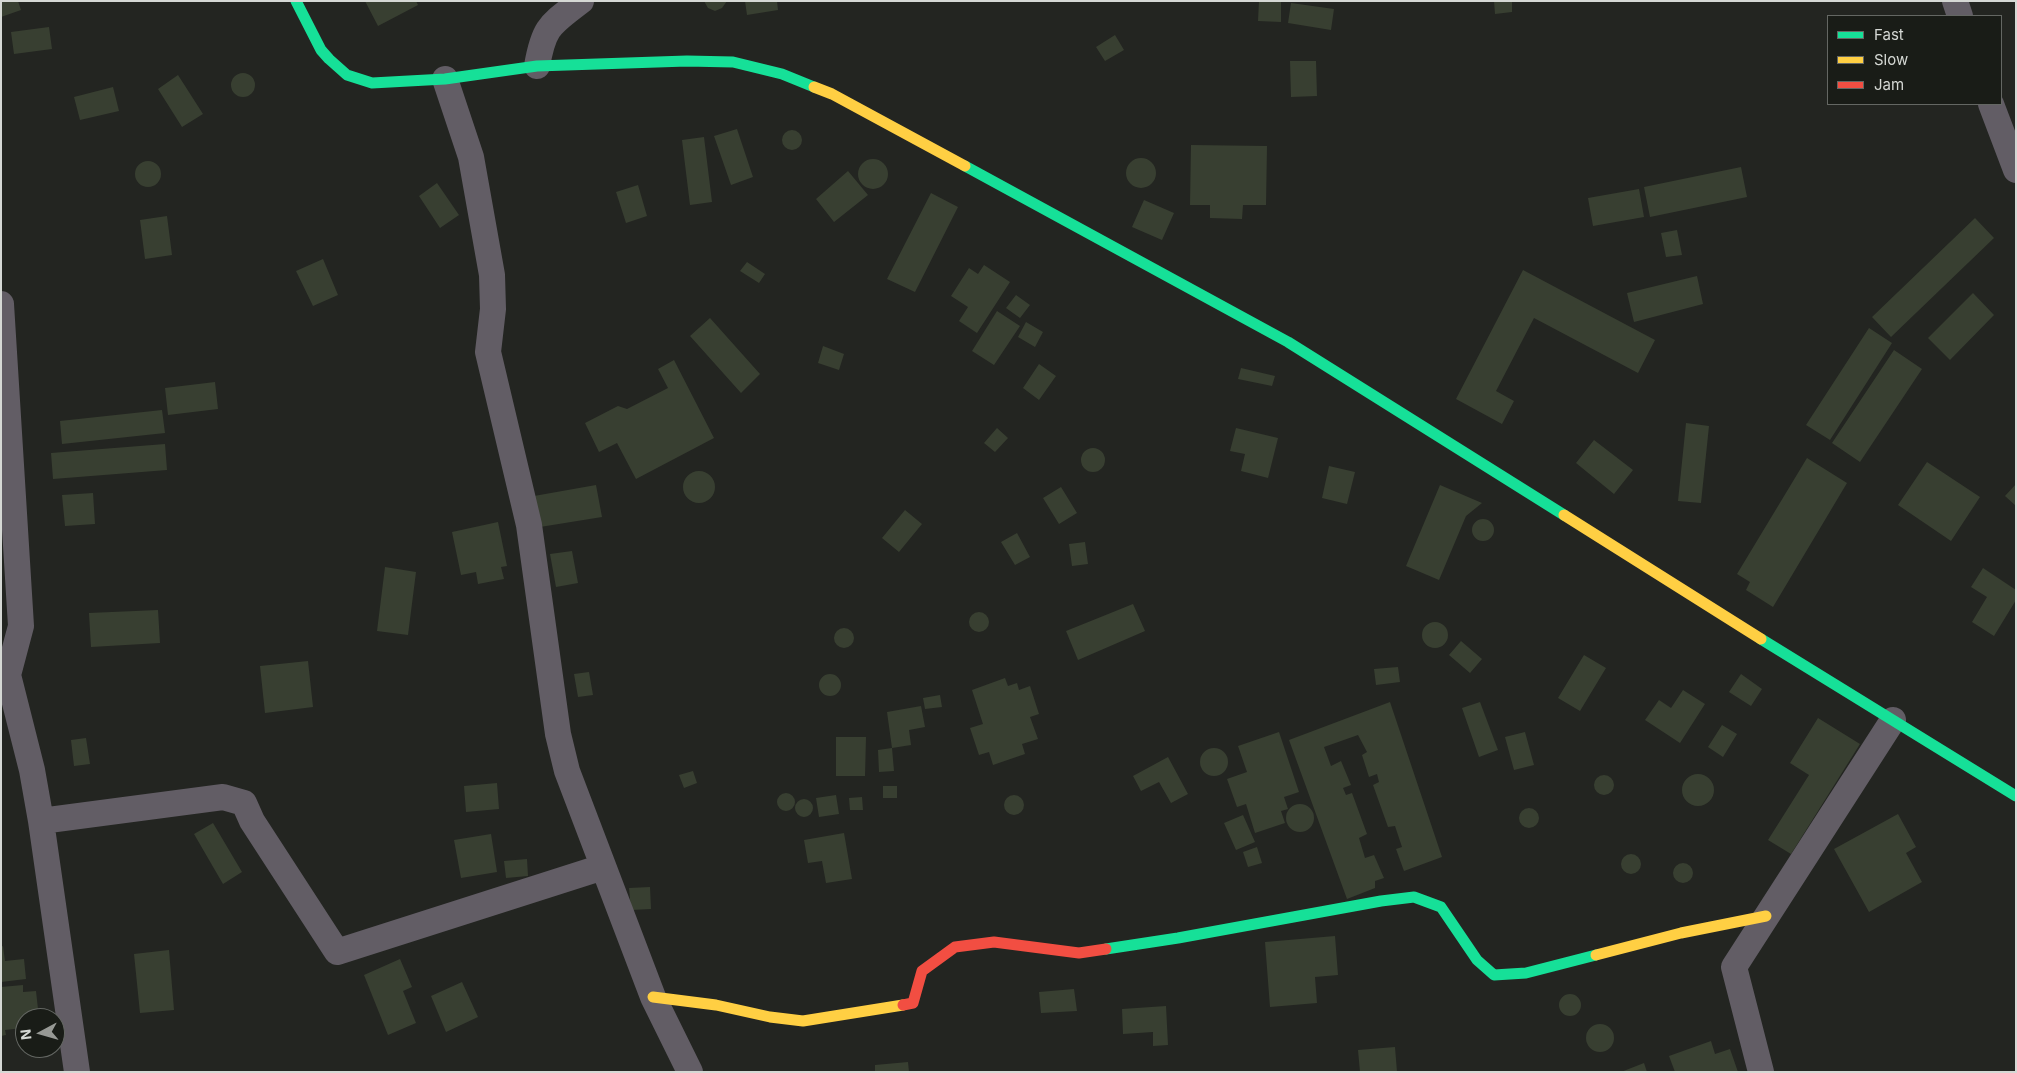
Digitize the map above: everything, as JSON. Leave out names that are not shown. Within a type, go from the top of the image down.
[{"type":"street","points":[[296,1],[322,50],[337,68],[347,75],[372,83],[445,79],[537,66],[641,61],[733,62],[782,74],[832,94],[1288,342],[2016,796]]},
{"type":"street","points":[[537,66],[542,42],[551,24],[581,1]]},
{"type":"street","points":[[1955,1],[1960,15]]},
{"type":"street","points":[[445,79],[471,157],[492,275],[493,309],[488,352],[529,525],[558,734],[567,772],[653,997],[690,1072]]},
{"type":"street","points":[[1991,105],[2014,162]]},
{"type":"street","points":[[1,304],[21,626],[4,668],[32,770],[77,1072]]},
{"type":"street","points":[[1761,1072],[1734,967],[1893,720]]},
{"type":"street","points":[[41,821],[223,797],[244,803],[252,821],[338,952],[603,867]]},
{"type":"street","points":[[653,997],[716,1005],[770,1017],[804,1021],[830,1018],[913,1003],[922,971],[955,947],[994,942],[1079,953],[1178,938],[1381,901],[1414,897],[1441,907],[1477,960],[1494,975],[1526,973],[1681,933],[1766,916]]},
{"type":"building","points":[[1,1],[18,1],[21,10],[1,17]]},
{"type":"building","points":[[365,1],[416,1],[418,5],[378,26]]},
{"type":"building","points":[[704,1],[727,1],[722,8],[715,11],[708,8]]},
{"type":"building","points":[[745,1],[777,1],[778,10],[747,15]]},
{"type":"building","points":[[1259,1],[1281,1],[1281,22],[1258,21]]},
{"type":"building","points":[[1494,1],[1512,1],[1512,12],[1495,14]]},
{"type":"building","points":[[1291,3],[1334,9],[1331,30],[1288,23]]},
{"type":"building","points":[[49,27],[52,49],[14,54],[11,32]]},
{"type":"building","points":[[1115,35],[1124,50],[1105,61],[1096,47]]},
{"type":"building","points":[[1290,61],[1316,61],[1317,96],[1291,97]]},
{"type":"building","points":[[243,73],[251,77],[255,85],[251,93],[243,97],[235,93],[231,85],[235,77]]},
{"type":"building","points":[[178,75],[203,114],[182,127],[158,89]]},
{"type":"building","points":[[113,87],[119,111],[80,120],[74,97]]},
{"type":"building","points":[[737,129],[753,177],[731,185],[714,136]]},
{"type":"building","points":[[792,130],[799,133],[802,140],[799,147],[792,150],[785,147],[782,140],[785,133]]},
{"type":"building","points":[[704,137],[712,202],[690,205],[682,140]]},
{"type":"building","points":[[1191,145],[1267,146],[1266,205],[1243,205],[1242,219],[1210,218],[1210,205],[1190,205]]},
{"type":"building","points":[[1141,158],[1152,162],[1156,173],[1152,184],[1141,188],[1130,184],[1126,173],[1130,162]]},
{"type":"building","points":[[873,159],[884,163],[888,174],[884,185],[873,189],[862,185],[858,174],[862,163]]},
{"type":"building","points":[[148,161],[157,165],[161,174],[157,183],[148,187],[139,183],[135,174],[139,165]]},
{"type":"building","points":[[1741,167],[1747,197],[1650,217],[1644,187]]},
{"type":"building","points":[[848,171],[868,195],[834,222],[816,199]]},
{"type":"building","points":[[437,183],[459,215],[440,228],[419,196]]},
{"type":"building","points":[[638,185],[647,216],[626,223],[616,192]]},
{"type":"building","points":[[1639,189],[1644,217],[1593,226],[1588,198]]},
{"type":"building","points":[[931,193],[958,207],[915,292],[887,279]]},
{"type":"building","points":[[1144,200],[1174,213],[1162,240],[1132,227]]},
{"type":"building","points":[[167,216],[172,255],[145,259],[140,220]]},
{"type":"building","points":[[1975,218],[1994,238],[1891,337],[1872,317]]},
{"type":"building","points":[[1677,230],[1682,255],[1666,257],[1661,233]]},
{"type":"building","points":[[323,259],[338,295],[313,306],[296,271]]},
{"type":"building","points":[[747,262],[765,274],[759,283],[740,271]]},
{"type":"building","points":[[984,265],[1010,282],[977,333],[959,321],[968,307],[951,296],[969,268],[978,274]]},
{"type":"building","points":[[1523,270],[1655,340],[1638,373],[1534,318],[1496,391],[1514,401],[1502,424],[1456,399]]},
{"type":"building","points":[[1697,276],[1703,304],[1634,322],[1627,293]]},
{"type":"building","points":[[1973,293],[1994,315],[1950,360],[1928,338]]},
{"type":"building","points":[[1016,295],[1030,305],[1020,318],[1006,308]]},
{"type":"building","points":[[997,311],[1020,326],[994,365],[972,351]]},
{"type":"building","points":[[710,318],[760,374],[741,393],[690,336]]},
{"type":"building","points":[[1026,322],[1043,332],[1035,347],[1018,337]]},
{"type":"building","points":[[1869,328],[1892,343],[1830,440],[1806,425]]},
{"type":"building","points":[[823,346],[844,354],[839,370],[818,363]]},
{"type":"building","points":[[1894,350],[1922,369],[1860,462],[1832,443]]},
{"type":"building","points":[[674,360],[714,438],[636,479],[617,443],[599,452],[585,423],[618,406],[627,409],[668,388],[658,369]]},
{"type":"building","points":[[1039,364],[1056,376],[1039,400],[1023,388]]},
{"type":"building","points":[[1241,368],[1275,376],[1272,386],[1238,379]]},
{"type":"building","points":[[215,382],[218,409],[168,415],[165,388]]},
{"type":"building","points":[[162,410],[165,433],[62,444],[60,421]]},
{"type":"building","points":[[1686,423],[1709,426],[1701,503],[1678,501]]},
{"type":"building","points":[[997,428],[1008,438],[995,452],[984,443]]},
{"type":"building","points":[[1236,428],[1278,438],[1268,478],[1241,471],[1245,454],[1230,451]]},
{"type":"building","points":[[1594,440],[1633,470],[1614,494],[1576,463]]},
{"type":"building","points":[[165,444],[167,470],[53,479],[51,453]]},
{"type":"building","points":[[1093,448],[1102,451],[1105,460],[1102,469],[1093,472],[1084,469],[1081,460],[1084,451]]},
{"type":"building","points":[[1807,458],[1847,483],[1773,607],[1746,590],[1750,582],[1737,574]]},
{"type":"building","points":[[1927,462],[1980,497],[1951,541],[1898,505]]},
{"type":"building","points":[[1329,466],[1355,472],[1347,504],[1322,498]]},
{"type":"building","points":[[699,471],[705,472],[710,476],[714,481],[714,493],[710,498],[705,502],[699,503],[693,502],[688,498],[684,493],[683,487],[684,481],[688,476],[693,472]]},
{"type":"building","points":[[2016,484],[2016,506],[2005,496]]},
{"type":"building","points":[[596,485],[602,517],[540,527],[534,496]]},
{"type":"building","points":[[1440,485],[1482,503],[1466,516],[1439,580],[1406,566]]},
{"type":"building","points":[[1061,487],[1077,513],[1059,524],[1043,498]]},
{"type":"building","points":[[93,493],[95,524],[65,526],[62,495]]},
{"type":"building","points":[[905,510],[922,524],[899,552],[882,538]]},
{"type":"building","points":[[1483,519],[1493,526],[1494,530],[1487,540],[1483,541],[1473,534],[1472,530],[1479,520]]},
{"type":"building","points":[[498,522],[507,566],[501,567],[504,579],[478,584],[476,572],[461,575],[452,532]]},
{"type":"building","points":[[1017,533],[1030,557],[1015,565],[1001,542]]},
{"type":"building","points":[[1085,542],[1088,564],[1072,566],[1069,544]]},
{"type":"building","points":[[572,551],[578,583],[556,587],[550,554]]},
{"type":"building","points":[[385,567],[416,572],[408,635],[377,631]]},
{"type":"building","points":[[1983,568],[2016,590],[2016,600],[1994,636],[1972,622],[1987,597],[1971,587]]},
{"type":"building","points":[[1133,604],[1145,631],[1078,660],[1066,631]]},
{"type":"building","points":[[158,610],[160,643],[91,647],[89,613]]},
{"type":"building","points":[[975,612],[983,612],[989,618],[989,626],[983,632],[975,632],[969,626],[969,618]]},
{"type":"building","points":[[1435,622],[1444,626],[1448,635],[1444,644],[1435,648],[1426,644],[1422,635],[1426,626]]},
{"type":"building","points":[[840,628],[848,628],[854,634],[854,642],[848,648],[840,648],[834,642],[834,634]]},
{"type":"building","points":[[1461,641],[1482,659],[1470,673],[1449,655]]},
{"type":"building","points":[[1584,655],[1606,668],[1580,711],[1558,698]]},
{"type":"building","points":[[308,661],[313,707],[265,713],[260,666]]},
{"type":"building","points":[[1398,667],[1400,682],[1376,685],[1374,669]]},
{"type":"building","points":[[589,672],[593,695],[578,697],[574,674]]},
{"type":"building","points":[[830,674],[838,677],[841,685],[838,693],[830,696],[822,693],[819,685],[822,677]]},
{"type":"building","points":[[1741,674],[1762,689],[1751,706],[1729,692]]},
{"type":"building","points":[[1005,678],[1008,686],[1017,683],[1019,690],[1030,686],[1039,714],[1030,717],[1038,739],[1022,744],[1025,754],[993,765],[989,752],[979,755],[970,728],[983,724],[972,690]]},
{"type":"building","points":[[1683,690],[1705,704],[1680,743],[1645,720],[1659,700],[1671,708]]},
{"type":"building","points":[[940,695],[942,707],[925,709],[923,698]]},
{"type":"building","points":[[1390,702],[1442,857],[1404,871],[1396,849],[1402,847],[1395,826],[1388,827],[1373,785],[1379,782],[1377,774],[1369,777],[1362,755],[1367,752],[1358,735],[1324,747],[1331,766],[1341,761],[1351,785],[1343,788],[1346,795],[1352,793],[1367,834],[1359,838],[1365,858],[1374,855],[1384,878],[1375,881],[1375,888],[1347,899],[1289,740]]},
{"type":"building","points":[[1480,702],[1498,750],[1479,757],[1462,708]]},
{"type":"building","points":[[921,706],[925,727],[909,730],[911,745],[892,748],[887,712]]},
{"type":"building","points":[[1818,718],[1860,744],[1791,854],[1768,840],[1809,775],[1790,763]]},
{"type":"building","points":[[1722,725],[1737,734],[1723,757],[1708,747]]},
{"type":"building","points":[[1279,732],[1299,792],[1284,797],[1288,809],[1281,811],[1285,823],[1255,833],[1246,804],[1237,807],[1227,779],[1247,772],[1238,746]]},
{"type":"building","points":[[1525,732],[1534,765],[1514,770],[1505,737]]},
{"type":"building","points":[[836,737],[866,737],[865,776],[836,776]]},
{"type":"building","points":[[86,738],[90,764],[74,766],[71,740]]},
{"type":"building","points":[[892,748],[894,771],[879,772],[878,750]]},
{"type":"building","points":[[1214,748],[1224,752],[1228,762],[1224,772],[1214,776],[1204,772],[1200,762],[1204,752]]},
{"type":"building","points":[[1168,757],[1188,794],[1171,803],[1159,782],[1141,791],[1133,776]]},
{"type":"building","points":[[693,771],[697,783],[684,788],[679,775]]},
{"type":"building","points":[[1698,774],[1704,775],[1709,779],[1713,784],[1713,796],[1709,801],[1704,805],[1698,806],[1692,805],[1687,801],[1683,796],[1682,790],[1683,784],[1687,779],[1692,775]]},
{"type":"building","points":[[1604,775],[1611,778],[1614,785],[1611,792],[1604,795],[1597,792],[1594,785],[1597,778]]},
{"type":"building","points":[[497,783],[499,809],[466,812],[464,786]]},
{"type":"building","points":[[883,786],[897,786],[897,798],[883,798]]},
{"type":"building","points":[[782,793],[790,793],[795,798],[793,809],[782,811],[777,806],[777,798]]},
{"type":"building","points":[[836,795],[839,814],[819,817],[816,798]]},
{"type":"building","points":[[1014,795],[1021,798],[1024,805],[1021,812],[1014,815],[1007,812],[1004,805],[1007,798]]},
{"type":"building","points":[[862,797],[863,810],[850,810],[849,798]]},
{"type":"building","points":[[804,799],[810,802],[813,808],[810,814],[804,817],[798,814],[795,808],[798,802]]},
{"type":"building","points":[[1300,804],[1310,808],[1314,818],[1310,828],[1300,832],[1290,828],[1286,818],[1290,808]]},
{"type":"building","points":[[1525,808],[1533,808],[1539,814],[1539,822],[1533,828],[1525,828],[1519,822],[1519,814]]},
{"type":"building","points":[[1898,814],[1916,847],[1906,853],[1922,882],[1869,912],[1834,849]]},
{"type":"building","points":[[1243,815],[1255,842],[1236,850],[1224,823]]},
{"type":"building","points":[[213,823],[242,872],[223,884],[194,834]]},
{"type":"building","points":[[844,833],[852,879],[826,883],[822,861],[808,863],[804,840]]},
{"type":"building","points":[[491,834],[497,872],[461,878],[454,840]]},
{"type":"building","points":[[1257,847],[1262,863],[1248,867],[1243,852]]},
{"type":"building","points":[[1627,854],[1635,854],[1641,860],[1641,868],[1635,874],[1627,874],[1621,868],[1621,860]]},
{"type":"building","points":[[527,859],[528,876],[506,878],[504,861]]},
{"type":"building","points":[[1683,863],[1690,866],[1693,873],[1690,880],[1683,883],[1676,880],[1673,873],[1676,866]]},
{"type":"building","points":[[650,887],[651,909],[631,910],[629,888]]},
{"type":"building","points":[[1335,936],[1338,975],[1315,977],[1317,1003],[1270,1007],[1265,942]]},
{"type":"building","points":[[3,946],[5,961],[24,959],[26,979],[1,982],[1,947]]},
{"type":"building","points":[[169,950],[174,1010],[140,1013],[134,954]]},
{"type":"building","points":[[400,959],[412,987],[403,991],[416,1023],[388,1035],[364,975]]},
{"type":"building","points":[[462,982],[478,1017],[446,1032],[431,996]]},
{"type":"building","points":[[23,985],[23,992],[36,991],[38,1008],[15,1008],[15,1029],[5,1030],[6,1035],[1,1036],[1,987]]},
{"type":"building","points":[[1074,989],[1077,1011],[1041,1013],[1039,992]]},
{"type":"building","points":[[1570,994],[1580,1001],[1581,1005],[1574,1015],[1570,1016],[1560,1009],[1559,1005],[1566,995]]},
{"type":"building","points":[[1166,1006],[1168,1045],[1153,1046],[1153,1032],[1123,1034],[1122,1009]]},
{"type":"building","points":[[1600,1024],[1610,1028],[1614,1038],[1610,1048],[1600,1052],[1590,1048],[1586,1038],[1590,1028]]},
{"type":"building","points":[[1711,1041],[1715,1054],[1730,1049],[1738,1072],[1675,1072],[1669,1056]]},
{"type":"building","points":[[1395,1047],[1397,1072],[1360,1072],[1358,1050]]},
{"type":"building","points":[[908,1062],[909,1072],[875,1072],[875,1065]]},
{"type":"building","points":[[1644,1063],[1647,1072],[1621,1072]]},
{"type":"traffic: fast","points":[[296,1],[321,50],[329,59],[347,75],[372,83],[445,79],[537,66],[687,61],[733,62],[782,74],[814,87]]},
{"type":"traffic: fast","points":[[965,166],[1288,342],[1564,515]]},
{"type":"traffic: fast","points":[[1761,639],[2016,796]]},
{"type":"traffic: fast","points":[[1106,949],[1178,938],[1381,901],[1414,897],[1441,907],[1477,960],[1494,975],[1526,973],[1596,955]]},
{"type":"traffic: slow","points":[[814,87],[832,94],[965,166]]},
{"type":"traffic: slow","points":[[1564,515],[1761,639]]},
{"type":"traffic: slow","points":[[1596,955],[1681,933],[1766,916]]},
{"type":"traffic: slow","points":[[653,997],[716,1005],[770,1017],[803,1021],[903,1005]]},
{"type":"traffic: jam","points":[[903,1005],[913,1003],[922,971],[955,947],[994,942],[1079,953],[1106,949]]}]
